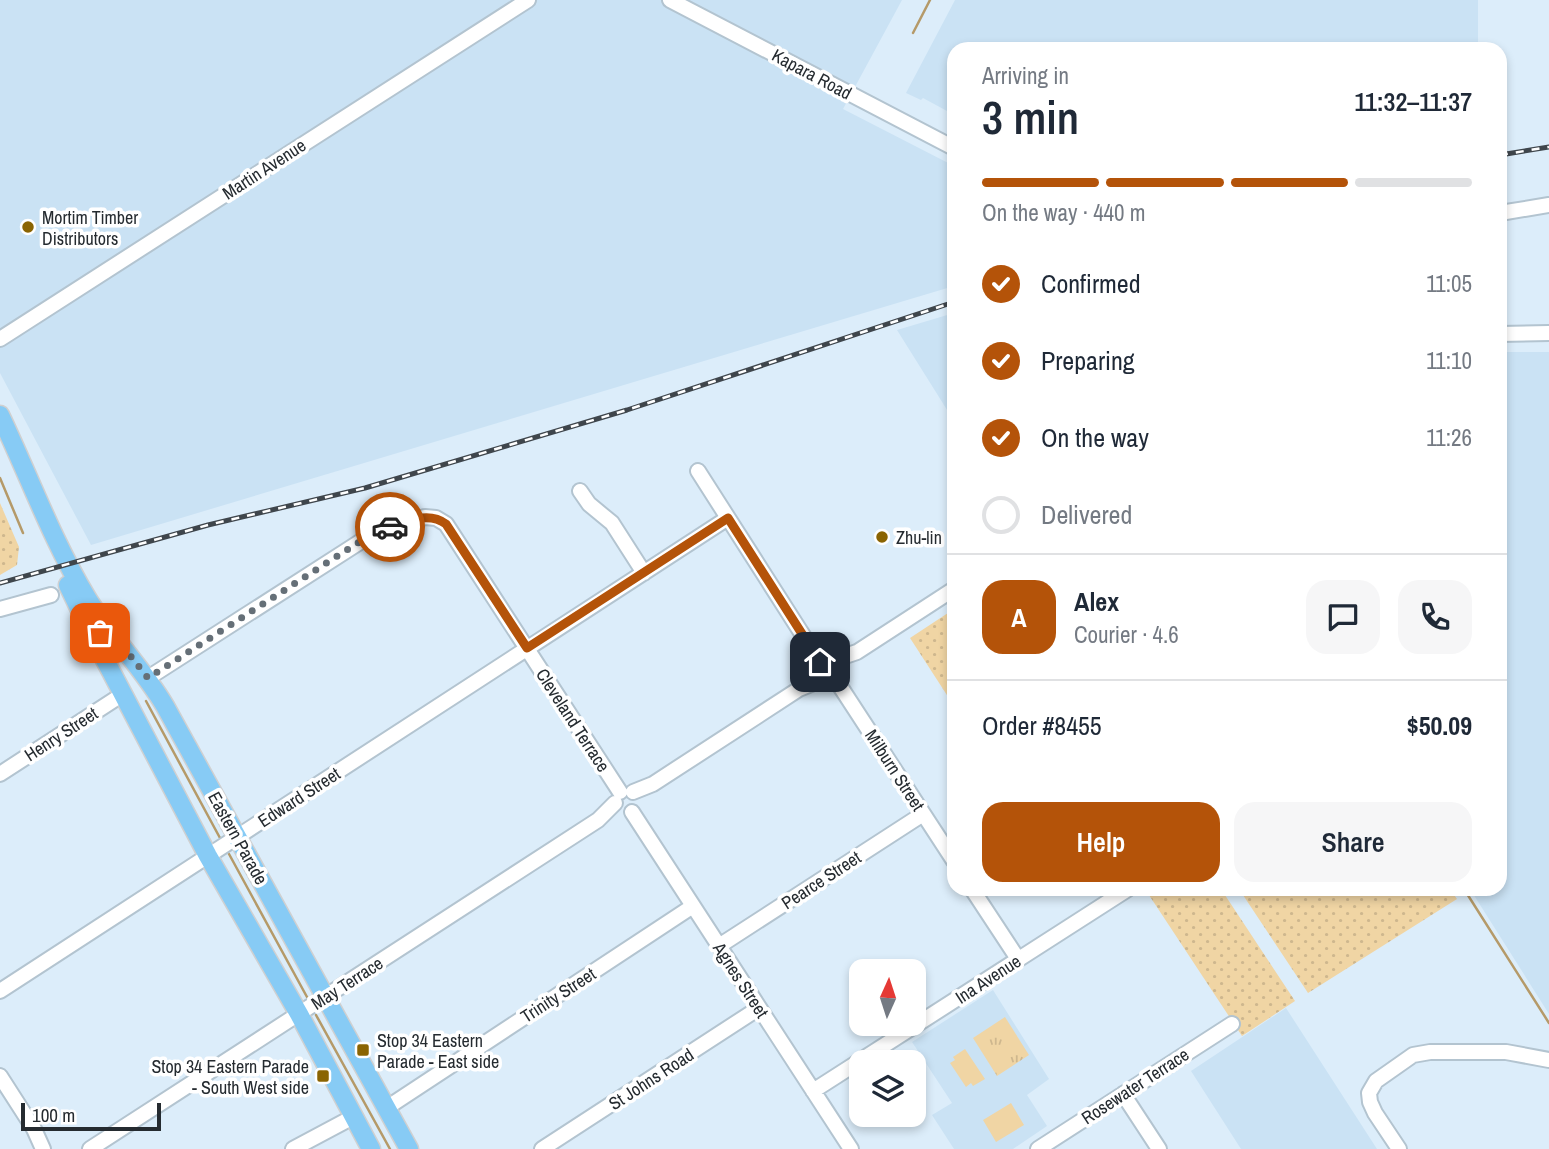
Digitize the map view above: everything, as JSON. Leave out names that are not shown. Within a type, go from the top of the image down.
[{"type":"main road","name":"Eastern Parade","points":[[0,415],[53,536],[86,596],[148,678],[409,1149]]},
{"type":"main road","name":"Eastern Parade","points":[[53,536],[69,586],[106,663],[208,856],[299,1014],[371,1149]]},
{"type":"main road","points":[[106,625],[100,633],[106,663]]},
{"type":"street","name":"Martin Avenue","points":[[0,339],[528,0]]},
{"type":"street","name":"Kapara Road","points":[[670,0],[947,144]]},
{"type":"street","points":[[1507,212],[1549,205]]},
{"type":"street","points":[[1507,334],[1549,333]]},
{"type":"street","name":"Milburn Street","points":[[698,471],[947,850]]},
{"type":"street","points":[[580,491],[589,504],[612,523],[644,573]]},
{"type":"street","points":[[148,678],[377,531],[425,517],[441,520],[446,524],[527,648]]},
{"type":"street","name":"Edward Street","points":[[0,991],[728,518]]},
{"type":"street","name":"May Terrace","points":[[93,1148],[626,802],[647,793],[653,784],[947,594]]},
{"type":"street","points":[[0,609],[51,595]]},
{"type":"street","name":"Cleveland Terrace","points":[[527,648],[626,802]]},
{"type":"street","name":"Henry Street","points":[[0,774],[123,694]]},
{"type":"street","name":"Agnes Street","points":[[626,802],[851,1149]]},
{"type":"street","name":"Pearce Street","points":[[719,946],[923,814]]},
{"type":"street","points":[[977,896],[1018,959]]},
{"type":"street","name":"Ina Avenue","points":[[813,1091],[1117,896]]},
{"type":"street","name":"Trinity Street","points":[[387,1107],[693,906]]},
{"type":"street","name":"St Johns Road","points":[[542,1149],[759,1008]]},
{"type":"street","name":"Rosewater Terrace","points":[[1038,1149],[1232,1024]]},
{"type":"street","points":[[1399,1149],[1375,1113],[1369,1093],[1376,1081],[1413,1055],[1430,1052],[1506,1052],[1549,1060]]},
{"type":"street","points":[[0,1076],[34,1129],[43,1149]]},
{"type":"street","points":[[1123,1094],[1159,1149]]},
{"type":"street","points":[[293,1149],[353,1117]]},
{"type":"street","points":[[34,1129],[54,1149]]},
{"type":"shaded area","points":[[0,0],[902,0],[843,109],[947,162],[947,288],[91,545],[0,373]]},
{"type":"shaded area","points":[[955,0],[1478,0],[1478,42],[947,42],[947,111],[923,98],[921,100],[906,93]]},
{"type":"shaded area","points":[[947,315],[947,410],[897,330]]},
{"type":"shaded area","points":[[1507,352],[1549,352],[1549,1014],[1474,896],[1507,896]]},
{"type":"shaded area","points":[[993,990],[1049,1079],[1027,1095],[1047,1126],[1013,1149],[954,1149],[932,1115],[952,1103],[926,1063],[926,1050],[917,1050],[912,1042],[926,1036],[926,1033]]},
{"type":"shaded area","points":[[1286,1008],[1377,1149],[1241,1149],[1191,1071]]},
{"type":"green space","points":[[0,503],[19,547],[17,565],[0,575]]},
{"type":"green space","points":[[947,614],[947,695],[910,638]]},
{"type":"green space","points":[[1150,896],[1226,896],[1295,1001],[1242,1036]]},
{"type":"green space","points":[[1244,896],[1455,896],[1457,899],[1308,993]]},
{"type":"green space","points":[[1005,1017],[1029,1055],[997,1076],[973,1038]]},
{"type":"green space","points":[[965,1049],[985,1079],[966,1087],[950,1063],[955,1060],[953,1057]]},
{"type":"green space","points":[[1011,1103],[1024,1125],[996,1142],[983,1120]]},
{"type":"waterway","points":[[913,33],[930,0]]},
{"type":"waterway","points":[[0,478],[23,533]]},
{"type":"waterway","points":[[146,701],[220,838]]},
{"type":"waterway","points":[[229,854],[307,997]]},
{"type":"waterway","points":[[1468,896],[1549,1023]]},
{"type":"waterway","points":[[316,1015],[390,1149]]},
{"type":"railway","points":[[1507,154],[1549,147]]},
{"type":"railway","points":[[0,583],[208,525],[365,488],[627,410],[947,304]]},
{"type":"way so far","points":[[100,633],[106,625],[148,678],[370,535],[390,527]]},
{"type":"place","name":"Mortim Timber Distributors","points":[[28,227]]},
{"type":"place","name":"Zhu-lin","points":[[882,537]]},
{"type":"place","name":"Stop 34 Eastern Parade - East side","points":[[363,1050]]},
{"type":"place","name":"Stop 34 Eastern Parade - South West side","points":[[323,1076]]},
{"type":"route","points":[[390,527],[425,517],[436,518],[446,524],[527,648],[728,518],[820,662]]}]
